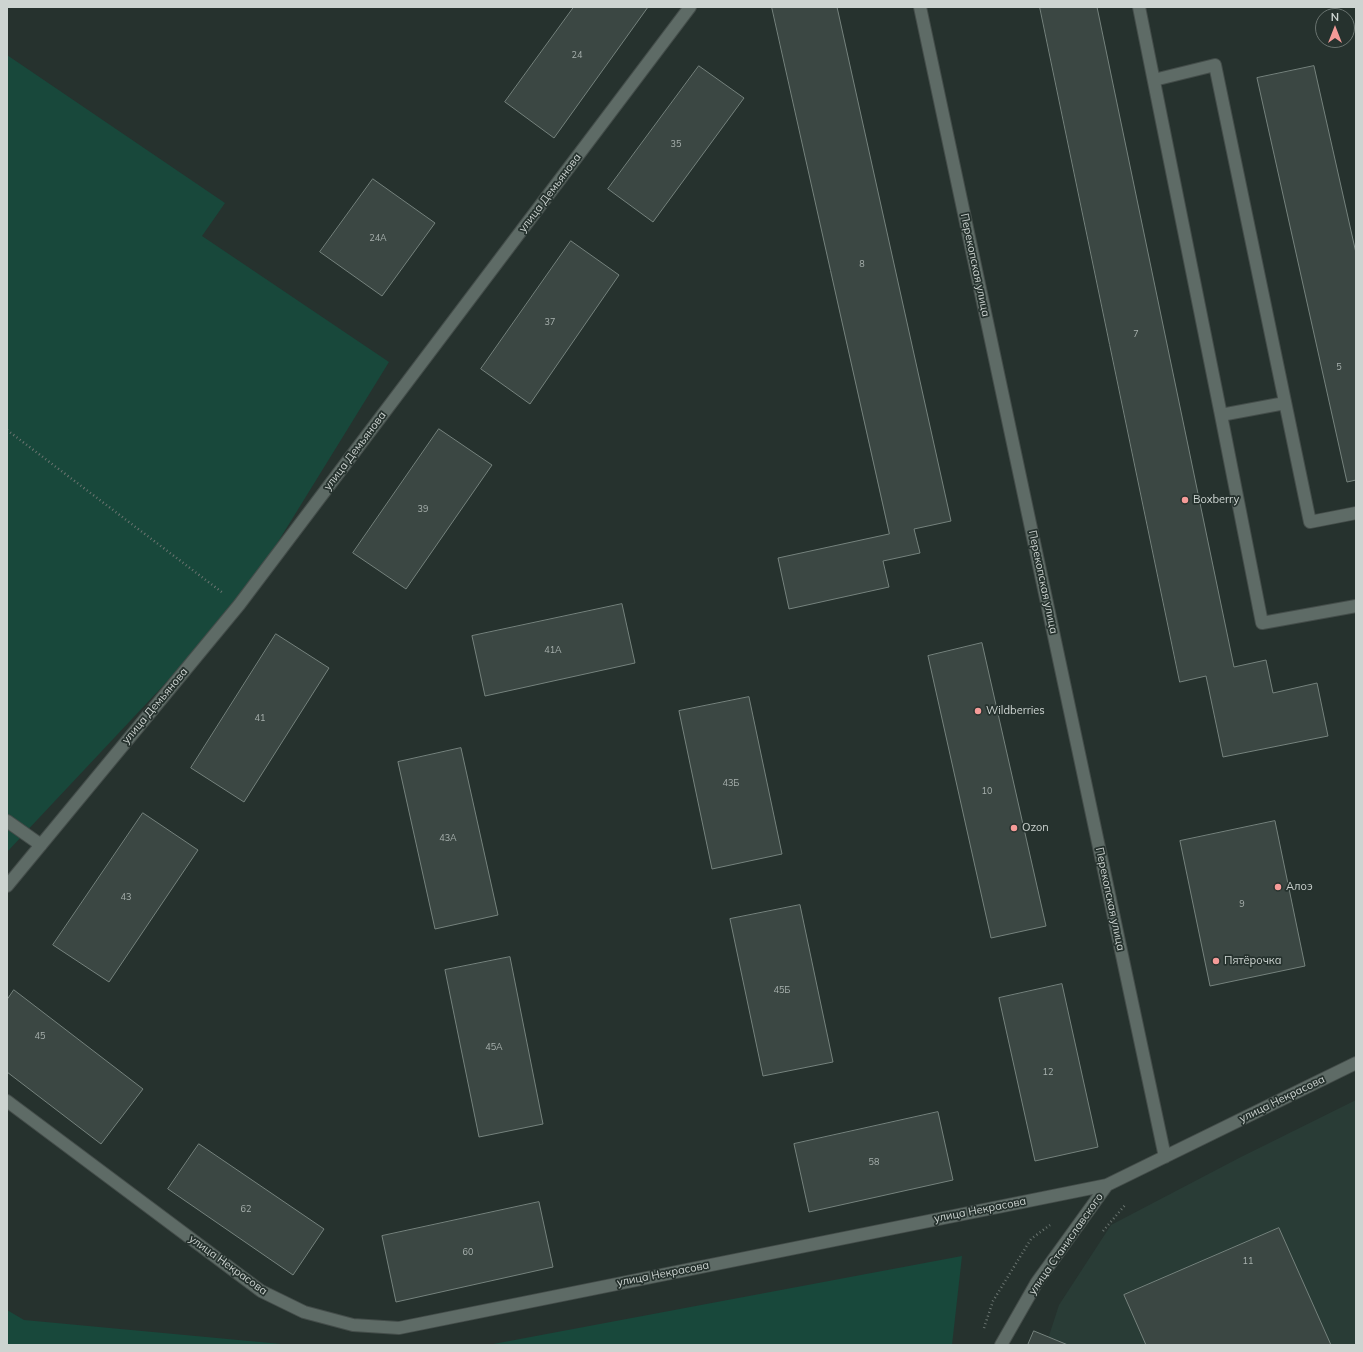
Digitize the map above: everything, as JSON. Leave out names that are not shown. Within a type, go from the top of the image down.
[{"type":"street","name":"улица Демьянова","points":[[7,886],[239,605],[690,7]]},
{"type":"street","name":"Перекопская улица","points":[[920,7],[1165,1157]]},
{"type":"street","points":[[1139,7],[1262,623],[1356,606]]},
{"type":"street","points":[[1154,80],[1216,65],[1310,522],[1356,513]]},
{"type":"street","points":[[1221,415],[1285,403]]},
{"type":"street","points":[[7,822],[41,845]]},
{"type":"street","name":"улица Некрасова","points":[[7,1101],[261,1291],[304,1312],[353,1325],[399,1328],[1108,1185],[1356,1063]]},
{"type":"street","name":"улица Станиславского","points":[[1001,1345],[1036,1282],[1108,1185]]},
{"type":"path","points":[[7,430],[239,605]]},
{"type":"shaded area","points":[[1356,1100],[1356,1345],[1046,1345],[1059,1305],[1111,1225],[1239,1158]]},
{"type":"green space","points":[[7,55],[225,203],[202,236],[389,362],[239,605],[7,852]]},
{"type":"green space","points":[[962,1256],[952,1345],[488,1345]]},
{"type":"green space","points":[[7,1310],[24,1320],[292,1345],[7,1345]]},
{"type":"building","points":[[574,7],[648,7],[554,138],[505,102]]},
{"type":"building","points":[[772,7],[837,7],[951,521],[914,529],[920,553],[883,561],[889,587],[789,609],[778,558],[889,534]]},
{"type":"building","points":[[1040,7],[1097,7],[1234,667],[1266,660],[1273,693],[1317,683],[1328,736],[1223,757],[1206,676],[1180,682]]},
{"type":"building","points":[[699,66],[744,98],[653,222],[608,189]]},
{"type":"building","points":[[1314,66],[1356,253],[1356,480],[1347,482],[1257,78]]},
{"type":"building","points":[[373,179],[435,223],[382,296],[320,252]]},
{"type":"building","points":[[571,241],[619,275],[530,404],[481,369]]},
{"type":"building","points":[[439,429],[492,465],[406,589],[353,553]]},
{"type":"building","points":[[622,604],[635,663],[485,696],[472,636]]},
{"type":"building","points":[[276,634],[329,668],[244,802],[191,768]]},
{"type":"building","points":[[982,643],[1046,926],[991,938],[928,656]]},
{"type":"building","points":[[749,697],[782,854],[712,869],[679,711]]},
{"type":"building","points":[[461,748],[498,915],[435,929],[398,762]]},
{"type":"building","points":[[143,813],[198,850],[109,982],[53,945]]},
{"type":"building","points":[[1275,821],[1305,966],[1210,986],[1180,841]]},
{"type":"building","points":[[800,905],[833,1062],[763,1076],[730,919]]},
{"type":"building","points":[[510,957],[543,1124],[479,1137],[445,970]]},
{"type":"building","points":[[1062,984],[1098,1147],[1035,1161],[999,998]]},
{"type":"building","points":[[14,990],[143,1089],[101,1144],[7,1072],[7,1000]]},
{"type":"building","points":[[938,1112],[953,1180],[809,1212],[794,1144]]},
{"type":"building","points":[[199,1144],[324,1229],[293,1275],[168,1189]]},
{"type":"building","points":[[539,1202],[553,1267],[396,1302],[382,1236]]},
{"type":"building","points":[[1279,1228],[1331,1345],[1146,1345],[1124,1295]]},
{"type":"building","points":[[1034,1331],[1068,1345],[1028,1345]]},
{"type":"place","name":"Boxberry","points":[[1185,500]]},
{"type":"place","name":"Wildberries","points":[[978,711]]},
{"type":"place","name":"Ozon","points":[[1014,828]]},
{"type":"place","name":"Алоэ","points":[[1278,887]]},
{"type":"place","name":"Пятёрочка","points":[[1216,961]]}]
